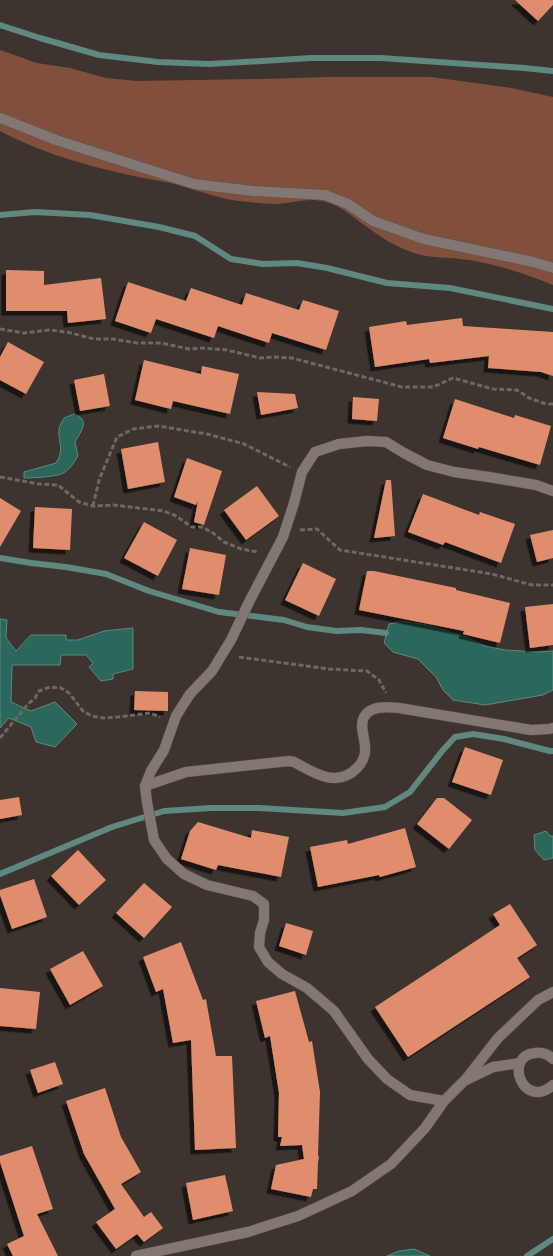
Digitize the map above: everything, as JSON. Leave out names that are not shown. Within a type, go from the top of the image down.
[{"type":"lane","points":[[0,118],[56,140],[194,184],[253,191],[326,196],[348,204],[373,221],[424,239],[553,268]]},
{"type":"lane","points":[[444,1101],[410,1095],[387,1079],[368,1059],[334,1011],[307,988],[282,974],[268,962],[259,947],[260,933],[264,920],[264,904],[253,896],[207,885],[184,874],[167,859],[154,840],[146,802],[145,786],[150,771],[164,750],[176,716],[190,694],[212,672],[223,654],[284,537],[302,472],[315,452],[339,444],[367,441],[386,442],[427,465],[454,472],[536,485],[553,491]]},
{"type":"lane","points":[[145,786],[186,772],[289,761],[319,776],[332,778],[342,776],[353,772],[364,758],[366,749],[362,728],[363,718],[371,710],[389,707],[531,730],[553,728]]},
{"type":"lane","points":[[136,1256],[248,1232],[298,1216],[352,1191],[391,1164],[425,1128],[444,1101],[464,1081],[498,1038],[538,1000],[553,992]]},
{"type":"lane","points":[[552,1055],[537,1052],[530,1054],[520,1063],[518,1076],[525,1087],[537,1092],[553,1085]]},
{"type":"lane","points":[[464,1081],[493,1067],[520,1063]]},
{"type":"path","points":[[0,329],[24,332],[49,330],[67,332],[94,339],[114,339],[138,343],[160,342],[189,349],[227,350],[260,358],[292,358],[402,387],[433,388],[453,378],[493,389],[517,390],[529,398],[546,404],[553,404]]},
{"type":"path","points":[[93,506],[100,480],[118,437],[133,429],[158,426],[207,434],[244,444],[302,472]]},
{"type":"path","points":[[0,477],[39,484],[58,485],[79,502],[93,506],[113,505],[164,511],[176,516],[192,527],[202,526],[213,532],[224,542],[241,550],[258,552],[276,550]]},
{"type":"path","points":[[284,537],[300,530],[317,529],[340,550],[492,574],[532,584],[553,585]]},
{"type":"path","points":[[223,654],[329,669],[367,672],[379,680],[386,693],[389,707]]},
{"type":"path","points":[[0,738],[39,691],[50,687],[61,688],[69,694],[83,711],[92,716],[103,718],[150,713],[173,723]]},
{"type":"shaded area","points":[[0,50],[37,63],[70,68],[106,78],[137,81],[431,77],[511,88],[553,97],[553,285],[491,264],[421,255],[407,251],[384,238],[343,209],[326,202],[308,200],[272,204],[230,200],[175,184],[132,176],[90,165],[29,145],[0,131]]},
{"type":"water","points":[[74,414],[82,419],[83,426],[75,442],[78,456],[73,464],[62,474],[24,478],[24,472],[56,463],[61,450],[60,427],[64,418]]},
{"type":"water","points":[[0,619],[7,620],[6,638],[16,651],[31,635],[66,635],[66,640],[78,640],[104,631],[133,628],[133,669],[113,674],[113,679],[101,681],[89,667],[93,663],[86,655],[61,655],[60,665],[12,665],[11,702],[31,711],[55,702],[77,724],[55,747],[36,742],[31,727],[9,718],[0,728]]},
{"type":"water","points":[[403,621],[427,625],[466,637],[485,646],[505,650],[553,651],[553,690],[543,695],[485,705],[453,700],[443,690],[436,677],[418,659],[393,652],[384,643],[389,624]]},
{"type":"water","points":[[546,831],[550,836],[553,836],[553,858],[544,860],[535,850],[534,835]]},
{"type":"water","points":[[414,1249],[430,1256],[387,1256],[399,1251]]},
{"type":"building","points":[[515,0],[553,0],[553,5],[538,21]]},
{"type":"building","points":[[6,270],[44,271],[44,285],[101,278],[106,319],[68,323],[67,311],[6,311]]},
{"type":"building","points":[[128,282],[186,301],[191,288],[242,305],[246,293],[299,310],[303,300],[339,311],[326,350],[272,333],[269,343],[218,326],[214,338],[156,319],[151,333],[115,321]]},
{"type":"building","points":[[462,318],[463,326],[553,332],[553,376],[541,372],[488,368],[489,356],[430,363],[429,359],[375,367],[369,327],[406,321],[407,325]]},
{"type":"building","points":[[8,342],[44,362],[26,394],[0,380],[0,357]]},
{"type":"building","points":[[144,360],[201,374],[202,366],[239,374],[230,414],[173,401],[171,409],[135,400]]},
{"type":"building","points":[[104,374],[110,406],[80,411],[74,380]]},
{"type":"building","points":[[257,392],[295,394],[298,408],[261,415]]},
{"type":"building","points":[[353,397],[379,399],[377,421],[352,419]]},
{"type":"building","points":[[455,399],[514,418],[515,415],[551,426],[540,465],[443,438]]},
{"type":"building","points":[[158,442],[165,482],[128,489],[121,449]]},
{"type":"building","points":[[187,458],[222,471],[204,525],[194,522],[198,501],[196,505],[174,497]]},
{"type":"building","points":[[386,480],[391,480],[395,536],[374,538]]},
{"type":"building","points":[[257,486],[279,516],[246,540],[224,510]]},
{"type":"building","points":[[423,494],[479,515],[480,512],[515,524],[501,563],[445,542],[443,545],[408,532]]},
{"type":"building","points":[[0,498],[21,511],[0,547]]},
{"type":"building","points":[[35,507],[72,509],[70,550],[33,548]]},
{"type":"building","points":[[144,522],[177,540],[158,576],[124,558]]},
{"type":"building","points":[[553,530],[553,558],[537,562],[530,535]]},
{"type":"building","points":[[190,548],[226,555],[219,595],[182,589]]},
{"type":"building","points":[[303,563],[336,579],[319,616],[285,600]]},
{"type":"building","points":[[367,571],[456,588],[456,590],[510,603],[500,643],[463,634],[464,631],[359,610]]},
{"type":"building","points":[[553,604],[553,645],[530,648],[525,607]]},
{"type":"building","points":[[135,691],[168,692],[168,711],[134,710]]},
{"type":"building","points":[[465,747],[503,760],[491,795],[452,782]]},
{"type":"building","points":[[19,797],[22,815],[0,819],[0,800]]},
{"type":"building","points":[[437,798],[444,798],[472,820],[449,849],[417,824]]},
{"type":"building","points":[[198,822],[251,838],[252,830],[289,837],[281,877],[218,865],[216,870],[181,859],[190,831]]},
{"type":"building","points":[[405,828],[416,867],[380,877],[379,875],[318,887],[310,847],[347,840],[348,844]]},
{"type":"building","points":[[78,850],[106,880],[79,905],[51,876]]},
{"type":"building","points":[[34,879],[47,917],[12,929],[0,890]]},
{"type":"building","points":[[144,883],[172,907],[144,938],[116,913]]},
{"type":"building","points":[[510,904],[537,945],[517,958],[530,977],[408,1057],[375,1007],[500,925],[493,914]]},
{"type":"building","points":[[286,923],[313,931],[306,955],[279,946]]},
{"type":"building","points":[[181,942],[203,1000],[206,999],[216,1056],[232,1056],[236,1148],[195,1150],[191,1040],[173,1043],[163,989],[156,992],[143,957]]},
{"type":"building","points":[[83,951],[103,986],[70,1005],[50,969]]},
{"type":"building","points":[[0,988],[40,992],[36,1029],[0,1026]]},
{"type":"building","points":[[295,991],[309,1042],[312,1041],[320,1092],[317,1189],[313,1189],[311,1197],[271,1189],[276,1165],[304,1159],[302,1145],[280,1146],[282,1137],[278,1137],[279,1093],[270,1036],[265,1038],[256,1001]]},
{"type":"building","points":[[55,1062],[63,1084],[38,1093],[30,1070]]},
{"type":"building","points":[[105,1088],[121,1137],[141,1172],[121,1184],[144,1217],[151,1212],[163,1228],[144,1242],[137,1234],[116,1249],[96,1222],[115,1209],[84,1154],[66,1101]]},
{"type":"building","points":[[32,1146],[53,1209],[37,1214],[58,1256],[13,1256],[7,1244],[24,1236],[0,1162],[0,1156]]},
{"type":"building","points":[[225,1175],[233,1211],[193,1220],[186,1183]]},
{"type":"waterway","points":[[0,25],[99,55],[158,62],[210,64],[311,58],[381,58],[553,71]]},
{"type":"waterway","points":[[0,215],[35,212],[90,215],[159,227],[195,236],[231,259],[263,264],[297,263],[327,268],[387,283],[450,288],[553,309]]},
{"type":"waterway","points":[[0,558],[106,574],[149,591],[219,612],[284,620],[307,627],[336,631],[361,630],[386,633]]},
{"type":"waterway","points":[[0,874],[112,827],[164,811],[211,808],[259,808],[343,813],[385,807],[410,792],[455,737],[473,734],[504,739],[553,751]]},
{"type":"waterway","points":[[527,1256],[553,1239]]}]
